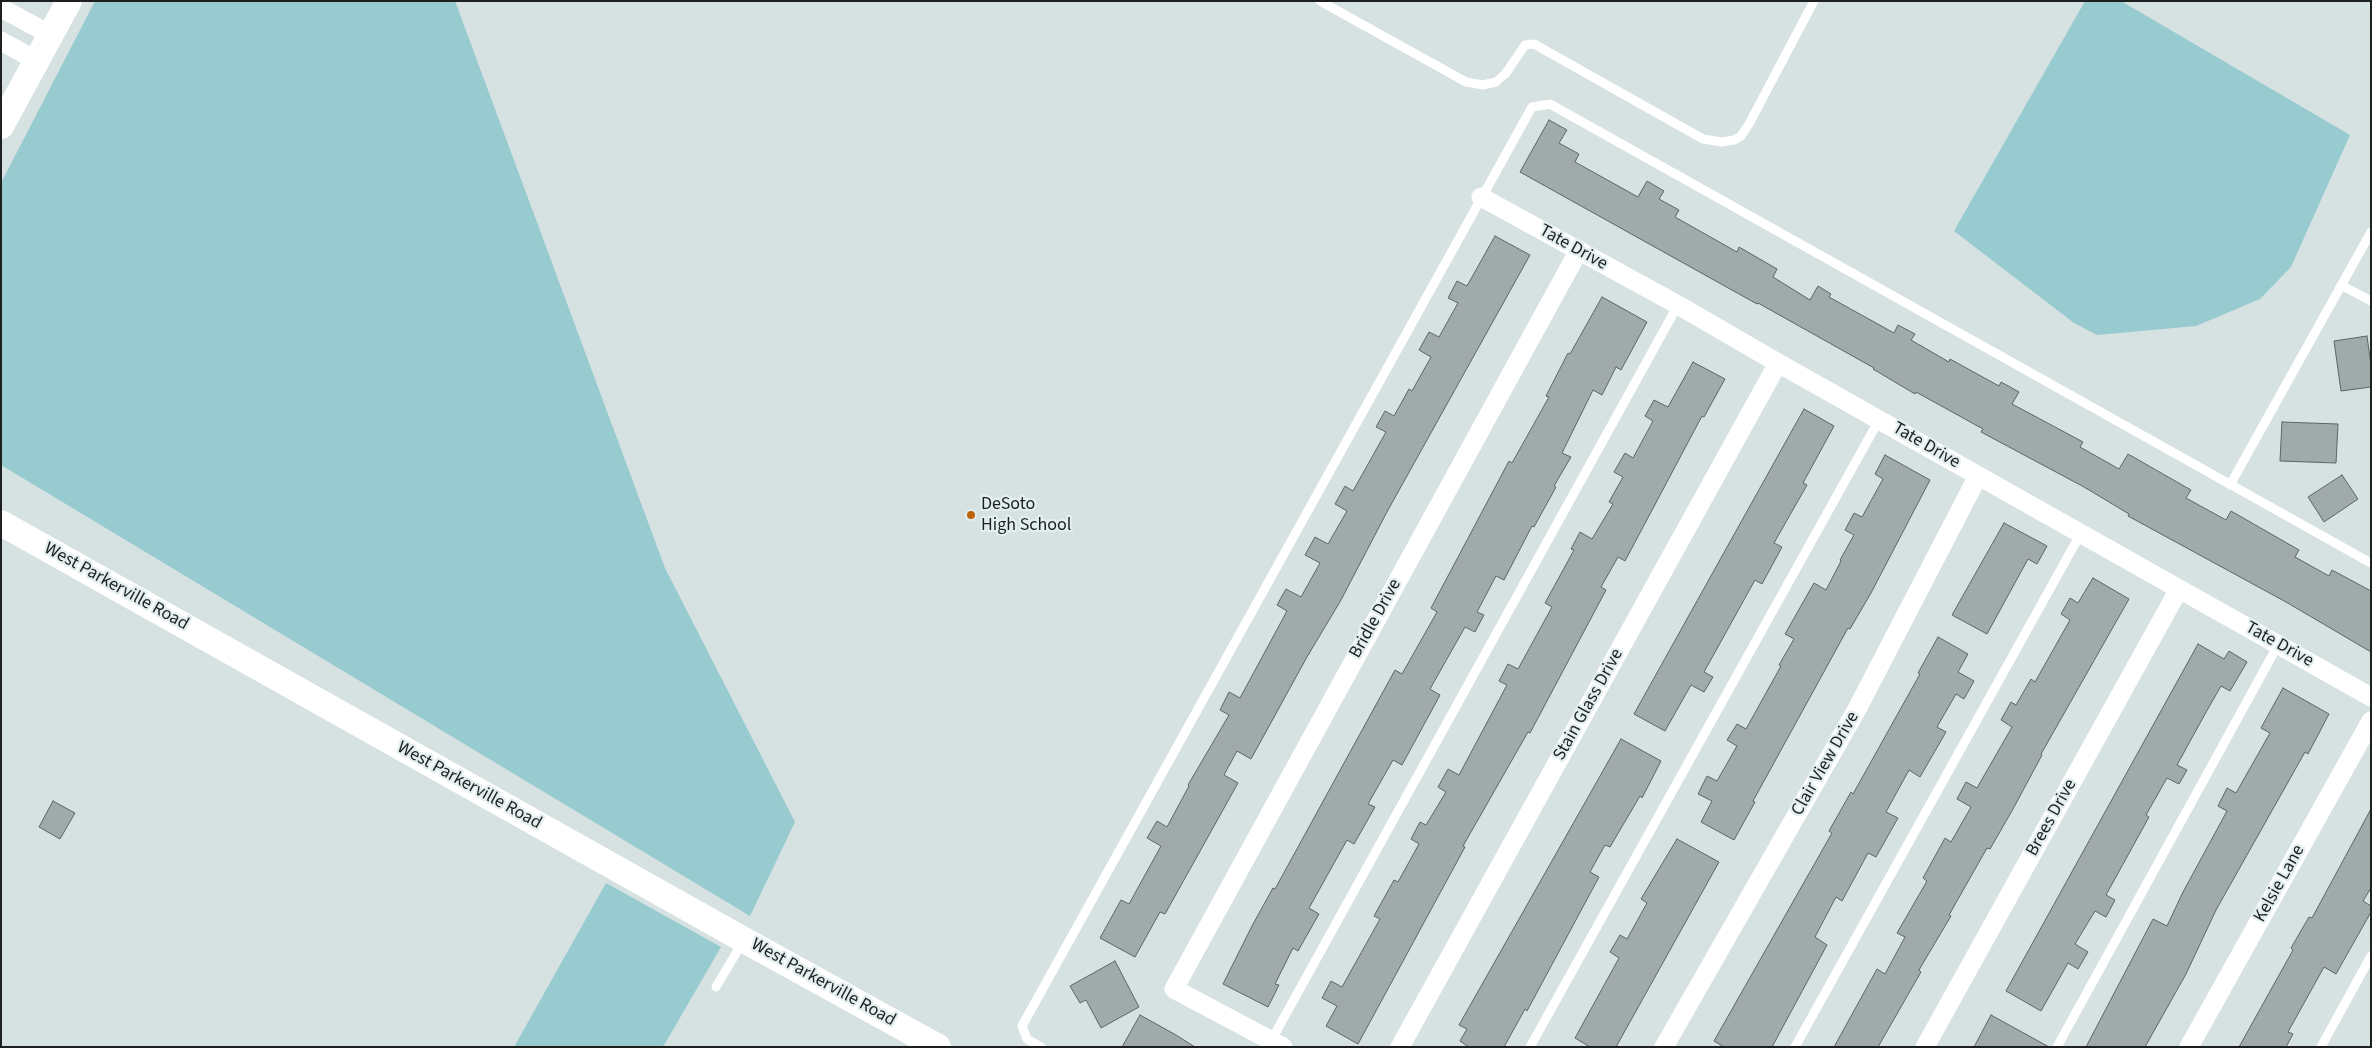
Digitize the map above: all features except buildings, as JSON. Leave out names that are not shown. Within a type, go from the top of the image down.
[{"type":"main road","points":[[1,126],[70,1]]},
{"type":"main road","name":"West Parkerville Road","points":[[1,523],[938,1047]]},
{"type":"street","points":[[1,8],[51,35]]},
{"type":"street","points":[[1,41],[37,61]]},
{"type":"street","name":"Tate Drive","points":[[1481,197],[1678,305],[2371,697]]},
{"type":"street","name":"Bridle Drive","points":[[1277,1044],[1174,988],[1579,250]]},
{"type":"street","name":"Stain Glass Drive","points":[[1400,1047],[1778,363]]},
{"type":"street","name":"Clair View Drive","points":[[1664,1047],[1856,712],[1978,476]]},
{"type":"street","name":"Brees Drive","points":[[1925,1047],[2179,589]]},
{"type":"street","name":"Kelsie Lane","points":[[2189,1047],[2371,721]]},
{"type":"lane","points":[[1320,1],[1466,82],[1483,85],[1496,82],[1506,73],[1519,50],[1524,45],[1534,44],[1703,139],[1722,142],[1734,140],[1741,136],[1749,124],[1814,1]]},
{"type":"lane","points":[[1041,1047],[1027,1039],[1022,1026],[1532,107],[1550,104],[2371,563]]},
{"type":"lane","points":[[2230,485],[2371,232]]},
{"type":"lane","points":[[2341,285],[2371,301]]},
{"type":"lane","points":[[1277,1044],[1678,305]]},
{"type":"lane","points":[[1530,1047],[1879,420]]},
{"type":"lane","points":[[1795,1047],[2081,533]]},
{"type":"lane","points":[[2057,1047],[2278,645]]},
{"type":"lane","points":[[716,987],[744,940]]},
{"type":"lane","points":[[2321,1047],[2371,956]]},
{"type":"shaded area","points":[[95,1],[455,1],[665,568],[795,822],[750,916],[1,465],[1,183]]},
{"type":"shaded area","points":[[2085,1],[2121,1],[2350,135],[2291,267],[2260,299],[2196,326],[2097,335],[2074,323],[1954,231]]},
{"type":"shaded area","points":[[606,883],[721,947],[663,1047],[514,1047]]},
{"type":"place","name":"DeSoto High School","points":[[971,515]]}]
